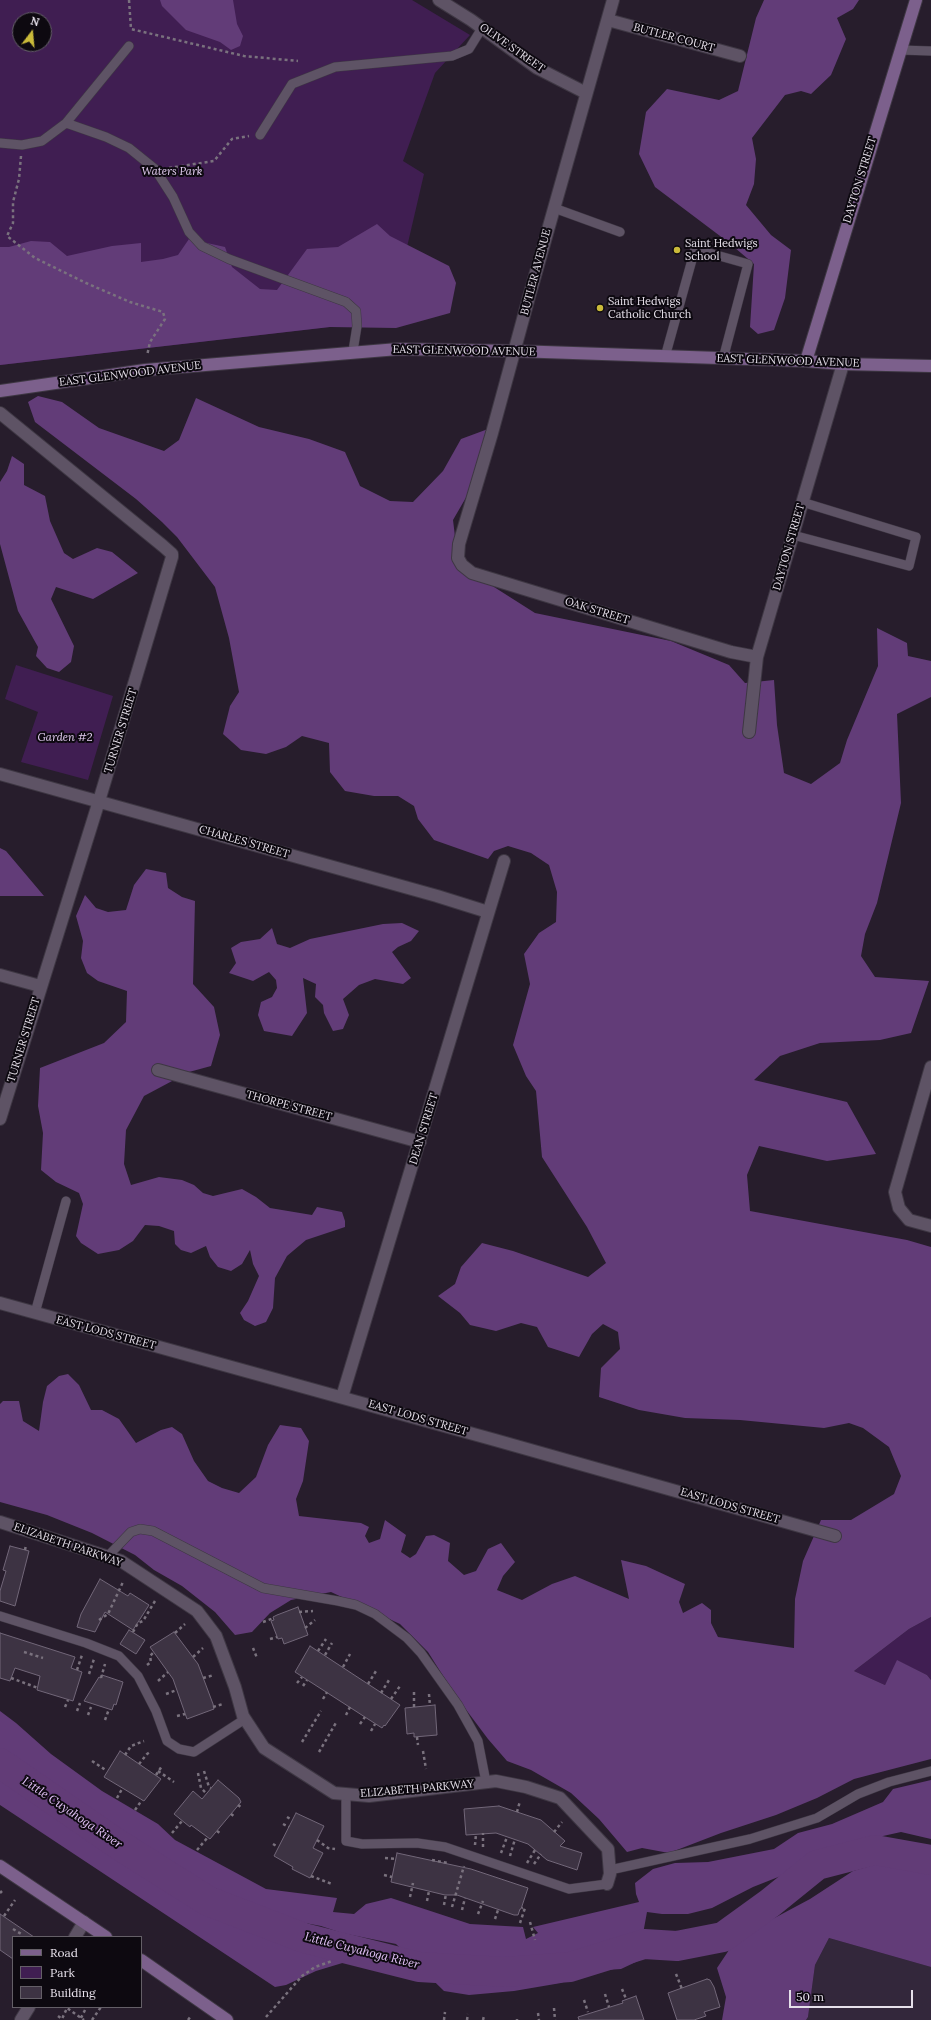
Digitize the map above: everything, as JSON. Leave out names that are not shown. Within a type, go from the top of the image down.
[{"type":"street","name":"OLIVE STREET","points":[[439,0],[482,28],[537,68],[586,93]]},
{"type":"street","name":"BUTLER AVENUE","points":[[459,544],[516,351],[554,208],[613,0]]},
{"type":"street","name":"DAYTON STREET","points":[[806,361],[916,0]]},
{"type":"street","name":"BUTLER COURT","points":[[608,20],[740,56]]},
{"type":"street","name":"EAST GLENWOOD AVENUE","points":[[0,391],[145,370],[256,362],[353,351],[398,349],[516,351],[931,366]]},
{"type":"street","name":"DAYTON STREET","points":[[748,732],[757,658],[843,364]]},
{"type":"street","name":"TURNER STREET","points":[[0,413],[172,554],[170,567],[99,801],[40,986],[0,1119]]},
{"type":"street","name":"OAK STREET","points":[[459,544],[458,558],[462,566],[472,573],[731,652],[757,658]]},
{"type":"street","name":"CHARLES STREET","points":[[0,774],[488,912]]},
{"type":"street","name":"DEAN STREET","points":[[342,1397],[504,861]]},
{"type":"street","points":[[0,975],[40,986]]},
{"type":"street","points":[[931,1066],[894,1192],[900,1208],[909,1220],[931,1226]]},
{"type":"street","name":"THORPE STREET","points":[[158,1070],[420,1142]]},
{"type":"street","name":"EAST LODS STREET","points":[[0,1304],[342,1397],[835,1536]]},
{"type":"street","name":"ELIZABETH PARKWAY","points":[[0,1522],[121,1561],[196,1611],[216,1636],[246,1719],[264,1748],[334,1793],[369,1796],[496,1781],[526,1787],[560,1798],[608,1849],[610,1870],[607,1884]]},
{"type":"street","points":[[0,1866],[105,1936]]},
{"type":"street","points":[[76,1936],[84,1922]]},
{"type":"street","points":[[142,1961],[227,2020]]},
{"type":"street","points":[[21,2020],[28,2008]]},
{"type":"lane","points":[[260,135],[292,84],[335,67],[452,56],[469,49],[482,28]]},
{"type":"lane","points":[[0,143],[22,145],[42,141],[66,123],[129,46]]},
{"type":"lane","points":[[900,50],[931,51]]},
{"type":"lane","points":[[66,123],[106,137],[129,148],[155,169],[173,197],[189,232],[202,246],[229,259],[346,302],[356,312],[357,326],[353,351]]},
{"type":"lane","points":[[554,208],[620,232]]},
{"type":"lane","points":[[665,357],[695,249],[748,264],[723,359]]},
{"type":"lane","points":[[793,536],[908,566],[916,537],[802,502]]},
{"type":"lane","points":[[35,1313],[66,1201]]},
{"type":"lane","points":[[107,1557],[131,1532],[140,1529],[153,1531],[263,1588],[356,1605],[374,1614],[406,1638],[421,1654],[458,1705],[478,1741],[486,1782]]},
{"type":"lane","points":[[0,1616],[86,1642],[119,1656],[138,1676],[156,1711],[167,1741],[180,1750],[194,1752],[246,1719]]},
{"type":"lane","points":[[610,1870],[750,1839],[817,1818],[858,1794],[889,1782],[931,1771]]},
{"type":"lane","points":[[346,1794],[346,1841],[362,1844],[417,1843],[445,1847],[569,1889],[607,1884]]},
{"type":"path","points":[[129,0],[131,30],[244,56],[298,61]]},
{"type":"path","points":[[155,169],[214,161],[232,139],[260,135]]},
{"type":"path","points":[[22,145],[18,180],[13,202],[13,223],[7,236],[35,258],[86,283],[130,302],[163,312],[166,319],[150,342],[145,370]]},
{"type":"path","points":[[99,1620],[108,1614],[123,1582]]},
{"type":"path","points":[[133,1632],[138,1623],[143,1621],[155,1601]]},
{"type":"path","points":[[299,1612],[314,1611]]},
{"type":"path","points":[[263,1622],[274,1618]]},
{"type":"path","points":[[305,1628],[315,1620]]},
{"type":"path","points":[[175,1633],[185,1624]]},
{"type":"path","points":[[270,1639],[277,1637]]},
{"type":"path","points":[[318,1651],[326,1639]]},
{"type":"path","points":[[325,1655],[332,1643]]},
{"type":"path","points":[[193,1657],[203,1648]]},
{"type":"path","points":[[253,1648],[257,1658]]},
{"type":"path","points":[[24,1652],[43,1658]]},
{"type":"path","points":[[147,1666],[151,1662],[150,1656],[154,1652]]},
{"type":"path","points":[[77,1670],[82,1654]]},
{"type":"path","points":[[343,1667],[350,1654]]},
{"type":"path","points":[[89,1674],[94,1659]]},
{"type":"path","points":[[368,1684],[376,1671]]},
{"type":"path","points":[[158,1681],[168,1672]]},
{"type":"path","points":[[203,1678],[214,1675]]},
{"type":"path","points":[[297,1682],[302,1676]]},
{"type":"path","points":[[11,1678],[38,1688]]},
{"type":"path","points":[[303,1686],[307,1680]]},
{"type":"path","points":[[381,1693],[389,1680]]},
{"type":"path","points":[[391,1699],[400,1686]]},
{"type":"path","points":[[166,1694],[177,1690]]},
{"type":"path","points":[[323,1699],[327,1692]]},
{"type":"path","points":[[414,1692],[414,1707]]},
{"type":"path","points":[[429,1694],[430,1706]]},
{"type":"path","points":[[65,1707],[68,1700]]},
{"type":"path","points":[[77,1711],[80,1703]]},
{"type":"path","points":[[213,1707],[223,1704]]},
{"type":"path","points":[[88,1715],[90,1707]]},
{"type":"path","points":[[346,1715],[350,1707]]},
{"type":"path","points":[[105,1720],[109,1709]]},
{"type":"path","points":[[302,1742],[321,1711]]},
{"type":"path","points":[[177,1716],[185,1714]]},
{"type":"path","points":[[360,1724],[365,1717]]},
{"type":"path","points":[[318,1752],[337,1721]]},
{"type":"path","points":[[370,1731],[375,1724]]},
{"type":"path","points":[[417,1737],[418,1744]]},
{"type":"path","points":[[125,1755],[131,1746],[144,1740]]},
{"type":"path","points":[[423,1751],[426,1769]]},
{"type":"path","points":[[139,1764],[150,1752]]},
{"type":"path","points":[[92,1761],[107,1771]]},
{"type":"path","points":[[156,1775],[162,1766]]},
{"type":"path","points":[[158,1771],[174,1782]]},
{"type":"path","points":[[204,1771],[211,1788]]},
{"type":"path","points":[[198,1773],[201,1788],[207,1794]]},
{"type":"path","points":[[117,1798],[122,1789]]},
{"type":"path","points":[[136,1810],[142,1800]]},
{"type":"path","points":[[517,1812],[520,1801]]},
{"type":"path","points":[[238,1805],[242,1808]]},
{"type":"path","points":[[231,1814],[235,1817]]},
{"type":"path","points":[[287,1817],[292,1820]]},
{"type":"path","points":[[172,1833],[182,1821]]},
{"type":"path","points":[[554,1832],[562,1822]]},
{"type":"path","points":[[283,1824],[289,1827]]},
{"type":"path","points":[[217,1831],[221,1834]]},
{"type":"path","points":[[475,1848],[476,1834]]},
{"type":"path","points":[[482,1850],[484,1834]]},
{"type":"path","points":[[198,1850],[208,1837]]},
{"type":"path","points":[[500,1856],[507,1837]]},
{"type":"path","points":[[509,1858],[515,1839]]},
{"type":"path","points":[[317,1840],[328,1848],[335,1849]]},
{"type":"path","points":[[273,1844],[278,1846]]},
{"type":"path","points":[[526,1864],[529,1857],[535,1850]]},
{"type":"path","points":[[533,1866],[540,1854]]},
{"type":"path","points":[[385,1858],[396,1859]]},
{"type":"path","points":[[430,1859],[451,1864]]},
{"type":"path","points":[[452,1907],[465,1860]]},
{"type":"path","points":[[384,1875],[392,1877]]},
{"type":"path","points":[[311,1876],[332,1884]]},
{"type":"path","points":[[410,1897],[413,1883]]},
{"type":"path","points":[[427,1901],[429,1891]]},
{"type":"path","points":[[444,1905],[446,1894]]},
{"type":"path","points":[[462,1910],[465,1898]]},
{"type":"path","points":[[4,1916],[15,1900]]},
{"type":"path","points":[[478,1914],[483,1901]]},
{"type":"path","points":[[520,1923],[525,1908],[522,1908]]},
{"type":"path","points":[[495,1920],[498,1910]]},
{"type":"path","points":[[530,1922],[535,1940]]},
{"type":"path","points":[[13,1929],[23,1935]]},
{"type":"path","points":[[266,2017],[302,1976],[315,1967],[332,1961]]},
{"type":"path","points":[[676,1974],[682,1989]]},
{"type":"path","points":[[622,1989],[626,1999]]},
{"type":"path","points":[[605,1994],[609,2007]]},
{"type":"path","points":[[584,2000],[588,2012]]},
{"type":"path","points":[[58,2016],[62,2018],[68,2008],[84,2020]]},
{"type":"path","points":[[81,2018],[86,2008]]},
{"type":"path","points":[[92,2020],[100,2008]]},
{"type":"path","points":[[554,2008],[555,2020]]},
{"type":"path","points":[[444,2020],[445,2012]]},
{"type":"path","points":[[538,2013],[539,2020]]},
{"type":"path","points":[[467,2020],[468,2014]]},
{"type":"path","points":[[188,2020],[191,2016]]},
{"type":"path","points":[[483,2020],[484,2016]]},
{"type":"shaded area","points":[[160,0],[233,0],[237,24],[243,36],[240,46],[231,50],[220,42],[186,30],[162,6]]},
{"type":"shaded area","points":[[764,0],[859,0],[853,9],[837,18],[846,39],[831,75],[811,94],[801,91],[785,95],[752,138],[756,159],[754,184],[746,205],[771,235],[791,250],[785,298],[774,330],[758,334],[750,327],[754,264],[728,242],[655,187],[639,154],[646,112],[667,89],[719,100],[738,91],[756,18]]},
{"type":"shaded area","points":[[377,224],[390,236],[449,266],[456,283],[450,313],[396,328],[330,327],[0,365],[0,247],[9,247],[31,241],[50,242],[67,256],[112,246],[141,243],[141,262],[178,255],[189,239],[225,247],[232,267],[260,289],[277,290],[307,249],[338,247]]},
{"type":"shaded area","points":[[38,396],[62,402],[99,428],[164,451],[179,440],[196,398],[259,427],[309,439],[345,452],[360,486],[390,501],[413,502],[443,471],[461,439],[488,429],[468,494],[453,520],[457,553],[472,573],[535,613],[671,641],[729,665],[745,683],[774,680],[777,725],[784,773],[811,784],[840,763],[847,740],[878,666],[877,628],[907,643],[908,656],[931,661],[931,697],[897,714],[901,803],[877,903],[865,934],[861,956],[875,977],[929,981],[911,1033],[880,1040],[820,1043],[780,1056],[754,1080],[847,1102],[876,1154],[827,1161],[759,1146],[747,1175],[750,1211],[907,1240],[931,1247],[931,1617],[909,1629],[854,1671],[885,1685],[897,1660],[927,1675],[931,1680],[931,1759],[854,1779],[817,1798],[776,1815],[721,1833],[669,1853],[642,1848],[627,1852],[599,1819],[571,1793],[531,1770],[507,1761],[488,1739],[455,1695],[428,1652],[400,1624],[331,1592],[291,1600],[270,1613],[252,1632],[235,1635],[215,1612],[182,1586],[154,1570],[135,1555],[92,1533],[47,1515],[0,1502],[0,1404],[3,1401],[19,1401],[23,1421],[39,1431],[47,1386],[59,1376],[68,1374],[79,1385],[91,1410],[102,1410],[119,1419],[136,1443],[161,1430],[172,1427],[182,1434],[194,1461],[208,1481],[222,1488],[239,1493],[256,1477],[268,1445],[280,1425],[301,1428],[309,1441],[303,1481],[296,1499],[299,1516],[361,1523],[369,1527],[365,1536],[369,1543],[380,1539],[385,1520],[406,1535],[401,1552],[410,1558],[416,1554],[426,1536],[434,1535],[450,1543],[448,1561],[464,1575],[476,1571],[488,1549],[501,1543],[515,1562],[503,1576],[497,1590],[522,1600],[552,1584],[575,1576],[629,1599],[621,1560],[646,1566],[685,1584],[679,1602],[683,1613],[702,1603],[711,1610],[711,1623],[718,1637],[794,1648],[795,1599],[803,1561],[821,1520],[851,1520],[894,1494],[901,1476],[889,1447],[863,1428],[849,1423],[824,1428],[740,1420],[685,1418],[639,1410],[599,1397],[601,1368],[620,1349],[618,1332],[603,1324],[592,1334],[579,1357],[548,1347],[537,1327],[521,1323],[496,1331],[470,1325],[460,1313],[438,1296],[455,1284],[461,1267],[482,1243],[513,1251],[588,1277],[606,1263],[587,1227],[542,1157],[536,1091],[526,1076],[513,1045],[530,984],[524,954],[539,933],[556,922],[557,892],[549,865],[531,853],[508,846],[494,851],[488,859],[434,840],[418,819],[414,806],[398,796],[374,796],[345,791],[330,772],[329,743],[302,736],[286,747],[266,754],[241,750],[223,734],[230,706],[239,692],[229,638],[215,587],[177,537],[162,522],[136,499],[35,422],[28,402]]},
{"type":"shaded area","points":[[12,456],[24,464],[24,485],[45,496],[50,521],[64,553],[73,559],[97,548],[112,552],[138,573],[93,599],[56,587],[51,599],[74,646],[71,662],[59,672],[47,668],[36,656],[38,647],[18,611],[0,544],[0,482],[7,471]]},
{"type":"shaded area","points":[[0,848],[6,851],[44,896],[0,896]]},
{"type":"shaded area","points":[[146,869],[166,873],[168,888],[182,897],[195,901],[193,984],[214,1007],[220,1035],[211,1066],[189,1072],[144,1096],[126,1130],[124,1164],[131,1185],[159,1177],[182,1180],[194,1185],[203,1193],[213,1196],[242,1189],[256,1197],[270,1208],[312,1215],[317,1207],[342,1212],[345,1221],[345,1227],[306,1240],[287,1256],[275,1278],[273,1308],[266,1322],[255,1326],[244,1320],[240,1313],[248,1301],[259,1276],[253,1264],[250,1250],[242,1264],[231,1271],[218,1267],[210,1257],[206,1246],[191,1253],[181,1250],[175,1244],[174,1231],[159,1226],[145,1225],[133,1241],[119,1250],[98,1254],[81,1243],[76,1236],[83,1204],[79,1193],[56,1182],[41,1170],[43,1133],[38,1106],[40,1068],[104,1043],[126,1022],[127,991],[98,981],[87,973],[81,958],[83,941],[76,916],[85,895],[96,908],[108,912],[126,910],[134,885]]},
{"type":"shaded area","points":[[402,923],[419,931],[411,941],[398,947],[392,952],[411,978],[403,984],[375,979],[359,985],[343,999],[349,1015],[343,1029],[333,1031],[324,1013],[323,1005],[315,997],[316,984],[303,978],[307,1013],[292,1036],[264,1031],[258,1015],[261,1002],[272,997],[277,988],[276,980],[269,972],[253,981],[229,973],[236,963],[231,948],[241,942],[260,939],[272,928],[277,944],[290,948],[310,939],[383,924]]},
{"type":"shaded area","points":[[0,1711],[51,1754],[102,1791],[158,1824],[175,1840],[266,1889],[337,1898],[333,1912],[354,1914],[366,1904],[391,1898],[470,1924],[523,1927],[526,1939],[538,1933],[533,1927],[639,1902],[636,1894],[635,1883],[653,1869],[675,1863],[708,1862],[774,1849],[798,1833],[832,1824],[883,1802],[893,1789],[931,1780],[931,1839],[901,1832],[874,1838],[841,1851],[817,1857],[796,1870],[753,1887],[712,1908],[688,1914],[662,1914],[647,1912],[638,1961],[621,1969],[592,1971],[561,1983],[514,1991],[469,1995],[444,1991],[396,1944],[342,1933],[321,1926],[262,1915],[235,1904],[217,1889],[203,1886],[160,1860],[127,1839],[80,1802],[0,1751]]},
{"type":"shaded area","points":[[0,1773],[28,1789],[218,1916],[233,1917],[274,1936],[349,1961],[316,1971],[286,1985],[275,1987],[0,1805]]},
{"type":"shaded area","points":[[887,1861],[922,1865],[931,1873],[931,1967],[829,1938],[815,1965],[808,2017],[806,2020],[722,2020],[726,1997],[717,1968],[737,1938],[810,1899],[853,1871]]},
{"type":"shaded area","points":[[829,1938],[931,1967],[931,2020],[806,2020],[808,2017],[815,1965]]},
{"type":"green space","name":"Waters Park","points":[[0,0],[412,0],[470,35],[435,73],[403,161],[424,174],[390,320],[0,365]]},
{"type":"green space","name":"Garden #2","points":[[16,665],[113,696],[88,780],[21,762],[38,712],[5,699]]},
{"type":"green space","points":[[931,1617],[931,1680],[927,1675],[898,1661],[885,1685],[854,1671],[909,1629]]},
{"type":"building","points":[[10,1546],[29,1551],[15,1606],[0,1601],[0,1591],[6,1571],[3,1570]]},
{"type":"building","points":[[100,1579],[128,1596],[130,1593],[149,1605],[133,1630],[105,1612],[95,1632],[77,1627],[81,1614]]},
{"type":"building","points":[[298,1607],[308,1635],[284,1644],[282,1638],[278,1639],[271,1621],[274,1620],[273,1617]]},
{"type":"building","points":[[129,1630],[145,1640],[136,1654],[120,1644]]},
{"type":"building","points":[[174,1632],[198,1664],[214,1709],[187,1719],[173,1679],[150,1647]]},
{"type":"building","points":[[0,1633],[75,1657],[71,1668],[82,1672],[73,1701],[37,1690],[40,1676],[15,1668],[10,1681],[0,1678]]},
{"type":"building","points":[[310,1646],[400,1705],[385,1726],[384,1725],[382,1728],[295,1672]]},
{"type":"building","points":[[102,1675],[123,1682],[116,1705],[114,1704],[112,1710],[84,1701],[99,1677],[101,1678]]},
{"type":"building","points":[[435,1705],[437,1735],[414,1737],[414,1733],[407,1734],[405,1708]]},
{"type":"building","points":[[120,1751],[161,1779],[144,1801],[104,1777]]},
{"type":"building","points":[[218,1780],[239,1798],[241,1802],[210,1839],[191,1825],[190,1827],[174,1814],[193,1791],[202,1799]]},
{"type":"building","points":[[499,1806],[541,1820],[565,1841],[560,1846],[582,1853],[577,1870],[547,1860],[528,1844],[496,1833],[466,1835],[464,1809]]},
{"type":"building","points":[[296,1813],[324,1826],[313,1848],[323,1853],[310,1878],[292,1869],[293,1867],[274,1856]]},
{"type":"building","points":[[397,1853],[471,1869],[528,1888],[521,1909],[518,1915],[514,1915],[457,1895],[445,1895],[391,1882]]},
{"type":"building","points":[[0,1914],[33,1936],[12,1936],[12,1958],[0,1950]]},
{"type":"building","points":[[707,1979],[710,1980],[714,1987],[720,2007],[704,2012],[706,2016],[694,2020],[677,2020],[668,1993]]},
{"type":"building","points":[[636,1996],[644,2020],[579,2020],[578,2017],[623,2003],[622,2001]]},
{"type":"waterway","name":"Little Cuyahoga River","points":[[0,1763],[119,1845],[208,1901],[304,1938],[419,1967],[505,1972],[570,1967],[644,1944],[677,1946],[723,1937],[770,1903],[817,1865],[875,1850],[931,1860]]},
{"type":"place","name":"Saint Hedwigs School","points":[[677,250]]},
{"type":"place","name":"Saint Hedwigs Catholic Church","points":[[600,308]]}]
